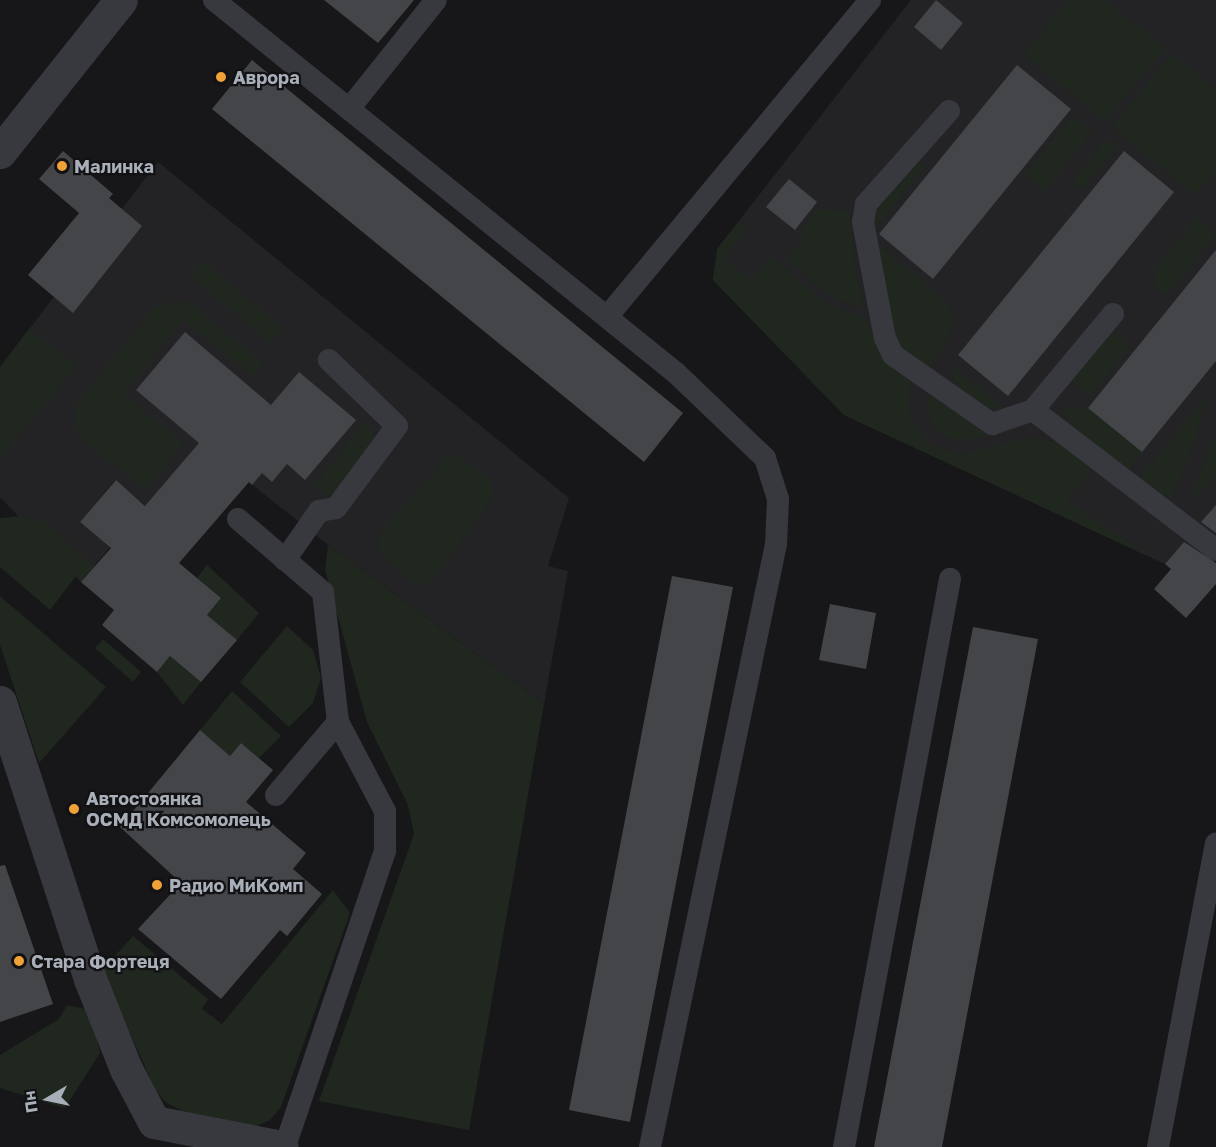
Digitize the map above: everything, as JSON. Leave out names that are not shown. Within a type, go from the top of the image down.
[{"type":"street","points":[[0,152],[121,0]]},
{"type":"street","points":[[0,702],[90,979],[126,1069],[154,1122],[284,1147]]},
{"type":"lane","points":[[214,0],[676,373],[765,458],[778,499],[776,544],[650,1147]]},
{"type":"lane","points":[[348,109],[436,0]]},
{"type":"lane","points":[[607,317],[870,0]]},
{"type":"lane","points":[[949,111],[866,204],[863,222],[885,338],[893,355],[992,424],[1032,410],[1113,314]]},
{"type":"lane","points":[[285,560],[320,512],[336,508],[397,426],[329,360]]},
{"type":"lane","points":[[1032,410],[1216,550]]},
{"type":"lane","points":[[238,519],[323,592],[338,722],[385,811],[385,851],[284,1147]]},
{"type":"lane","points":[[844,1147],[950,579]]},
{"type":"lane","points":[[276,795],[338,722]]},
{"type":"lane","points":[[1158,1147],[1216,844]]},
{"type":"shaded area","points":[[911,0],[1216,0],[1216,560],[1209,568],[1182,545],[1165,564],[844,415],[713,280],[717,249]]},
{"type":"shaded area","points":[[1069,0],[1103,0],[1166,48],[1105,120],[1024,55]]},
{"type":"shaded area","points":[[1172,54],[1216,89],[1216,170],[1195,195],[1112,127]]},
{"type":"shaded area","points":[[1073,116],[1092,131],[1044,190],[1025,175]]},
{"type":"shaded area","points":[[1105,140],[1117,146],[1082,189],[1073,181]]},
{"type":"shaded area","points":[[916,160],[925,167],[876,227],[876,209]]},
{"type":"shaded area","points":[[158,162],[569,498],[548,566],[568,571],[544,704],[328,545],[240,475],[146,506],[115,480],[80,522],[110,547],[81,582],[0,497],[0,367]]},
{"type":"shaded area","points":[[817,209],[850,212],[855,269],[865,308],[834,298],[787,260],[805,237],[799,233]]},
{"type":"shaded area","points":[[1198,217],[1216,235],[1165,296],[1154,286],[1157,267]]},
{"type":"shaded area","points":[[739,221],[747,228],[723,258],[752,280],[772,258],[829,306],[866,318],[875,342],[895,370],[911,382],[908,403],[912,419],[928,444],[960,455],[1027,438],[1056,441],[1094,467],[1066,501],[1152,558],[844,415],[713,280],[717,249]]},
{"type":"shaded area","points":[[877,242],[950,307],[952,323],[945,345],[927,369],[902,352],[894,341]]},
{"type":"shaded area","points":[[202,261],[283,328],[271,343],[190,276]]},
{"type":"shaded area","points":[[171,302],[189,303],[263,364],[253,376],[183,320],[123,394],[183,443],[146,489],[81,439],[75,421],[77,404],[153,310]]},
{"type":"shaded area","points":[[29,329],[77,365],[0,458],[0,367]]},
{"type":"shaded area","points":[[1109,329],[1130,346],[1089,396],[1069,379]]},
{"type":"shaded area","points":[[951,365],[1006,410],[983,408],[964,396],[953,378]]},
{"type":"shaded area","points":[[928,393],[990,437],[956,440],[936,431],[927,412]]},
{"type":"shaded area","points":[[1206,397],[1194,443],[1169,503],[1140,479]]},
{"type":"shaded area","points":[[1061,408],[1088,408],[1142,452],[1128,471],[1073,427]]},
{"type":"shaded area","points":[[364,423],[373,430],[373,441],[329,498],[314,487]]},
{"type":"shaded area","points":[[1216,436],[1216,474],[1195,499],[1199,476]]},
{"type":"shaded area","points":[[456,455],[491,479],[493,496],[430,584],[416,584],[384,559],[378,548],[379,535],[448,456]]},
{"type":"shaded area","points":[[20,516],[47,523],[94,567],[81,582],[76,576],[50,610],[0,567],[0,518]]},
{"type":"shaded area","points":[[328,545],[544,704],[469,1130],[319,1101],[414,834],[408,805],[367,722],[325,570]]},
{"type":"shaded area","points":[[207,565],[259,613],[237,640],[207,615],[221,598],[197,578]]},
{"type":"shaded area","points":[[0,596],[106,687],[39,763],[0,645]]},
{"type":"shaded area","points":[[287,626],[313,650],[321,678],[313,703],[289,727],[240,682]]},
{"type":"shaded area","points":[[103,639],[141,672],[133,682],[95,648]]},
{"type":"shaded area","points":[[170,656],[201,682],[183,705],[157,672]]},
{"type":"shaded area","points":[[232,691],[281,736],[259,758],[241,743],[230,756],[200,730]]},
{"type":"shaded area","points":[[333,890],[350,913],[281,1107],[270,1120],[254,1127],[185,1112],[165,1102],[154,1087],[102,970],[133,936],[208,999],[202,1009],[222,1024]]},
{"type":"shaded area","points":[[67,1005],[90,1010],[100,1053],[65,1108],[0,1088],[0,1055],[59,1019]]},
{"type":"building","points":[[324,0],[414,0],[378,43]]},
{"type":"building","points":[[936,0],[963,23],[941,50],[914,27]]},
{"type":"building","points":[[252,60],[683,413],[644,462],[212,109]]},
{"type":"building","points":[[1017,65],[1071,109],[933,279],[879,234]]},
{"type":"building","points":[[63,151],[113,194],[109,198],[142,226],[73,313],[28,275],[79,213],[39,179]]},
{"type":"building","points":[[1124,151],[1174,192],[1008,396],[958,355]]},
{"type":"building","points":[[789,179],[817,202],[795,230],[766,207]]},
{"type":"building","points":[[1216,250],[1216,361],[1142,452],[1088,408]]},
{"type":"building","points":[[185,332],[271,405],[299,372],[356,420],[305,480],[287,464],[272,482],[262,473],[252,485],[249,482],[179,563],[221,598],[207,615],[237,640],[201,682],[170,656],[157,672],[102,625],[114,610],[81,582],[111,548],[80,522],[116,480],[145,506],[199,443],[136,390]]},
{"type":"building","points":[[1216,505],[1216,533],[1201,522]]},
{"type":"building","points":[[1184,542],[1216,563],[1216,584],[1186,618],[1154,589],[1171,569],[1165,564]]},
{"type":"building","points":[[672,576],[733,587],[630,1122],[569,1110]]},
{"type":"building","points":[[830,604],[876,613],[866,669],[819,660]]},
{"type":"building","points":[[973,627],[1038,639],[942,1147],[874,1147]]},
{"type":"building","points":[[200,730],[230,756],[241,743],[273,770],[246,802],[306,853],[293,869],[322,894],[287,936],[280,930],[221,999],[138,929],[181,883],[120,827]]},
{"type":"building","name":"Стара Фортеця","points":[[5,865],[53,1004],[0,1022],[0,866]]},
{"type":"place","name":"Аврора","points":[[221,77]]},
{"type":"place","name":"Малинка","points":[[62,166]]},
{"type":"place","name":"Автостоянка ОСМД Комсомолець","points":[[74,809]]},
{"type":"place","name":"Радио МиКомп","points":[[157,885]]},
{"type":"place","name":"Стара Фортеця","points":[[19,961]]}]
